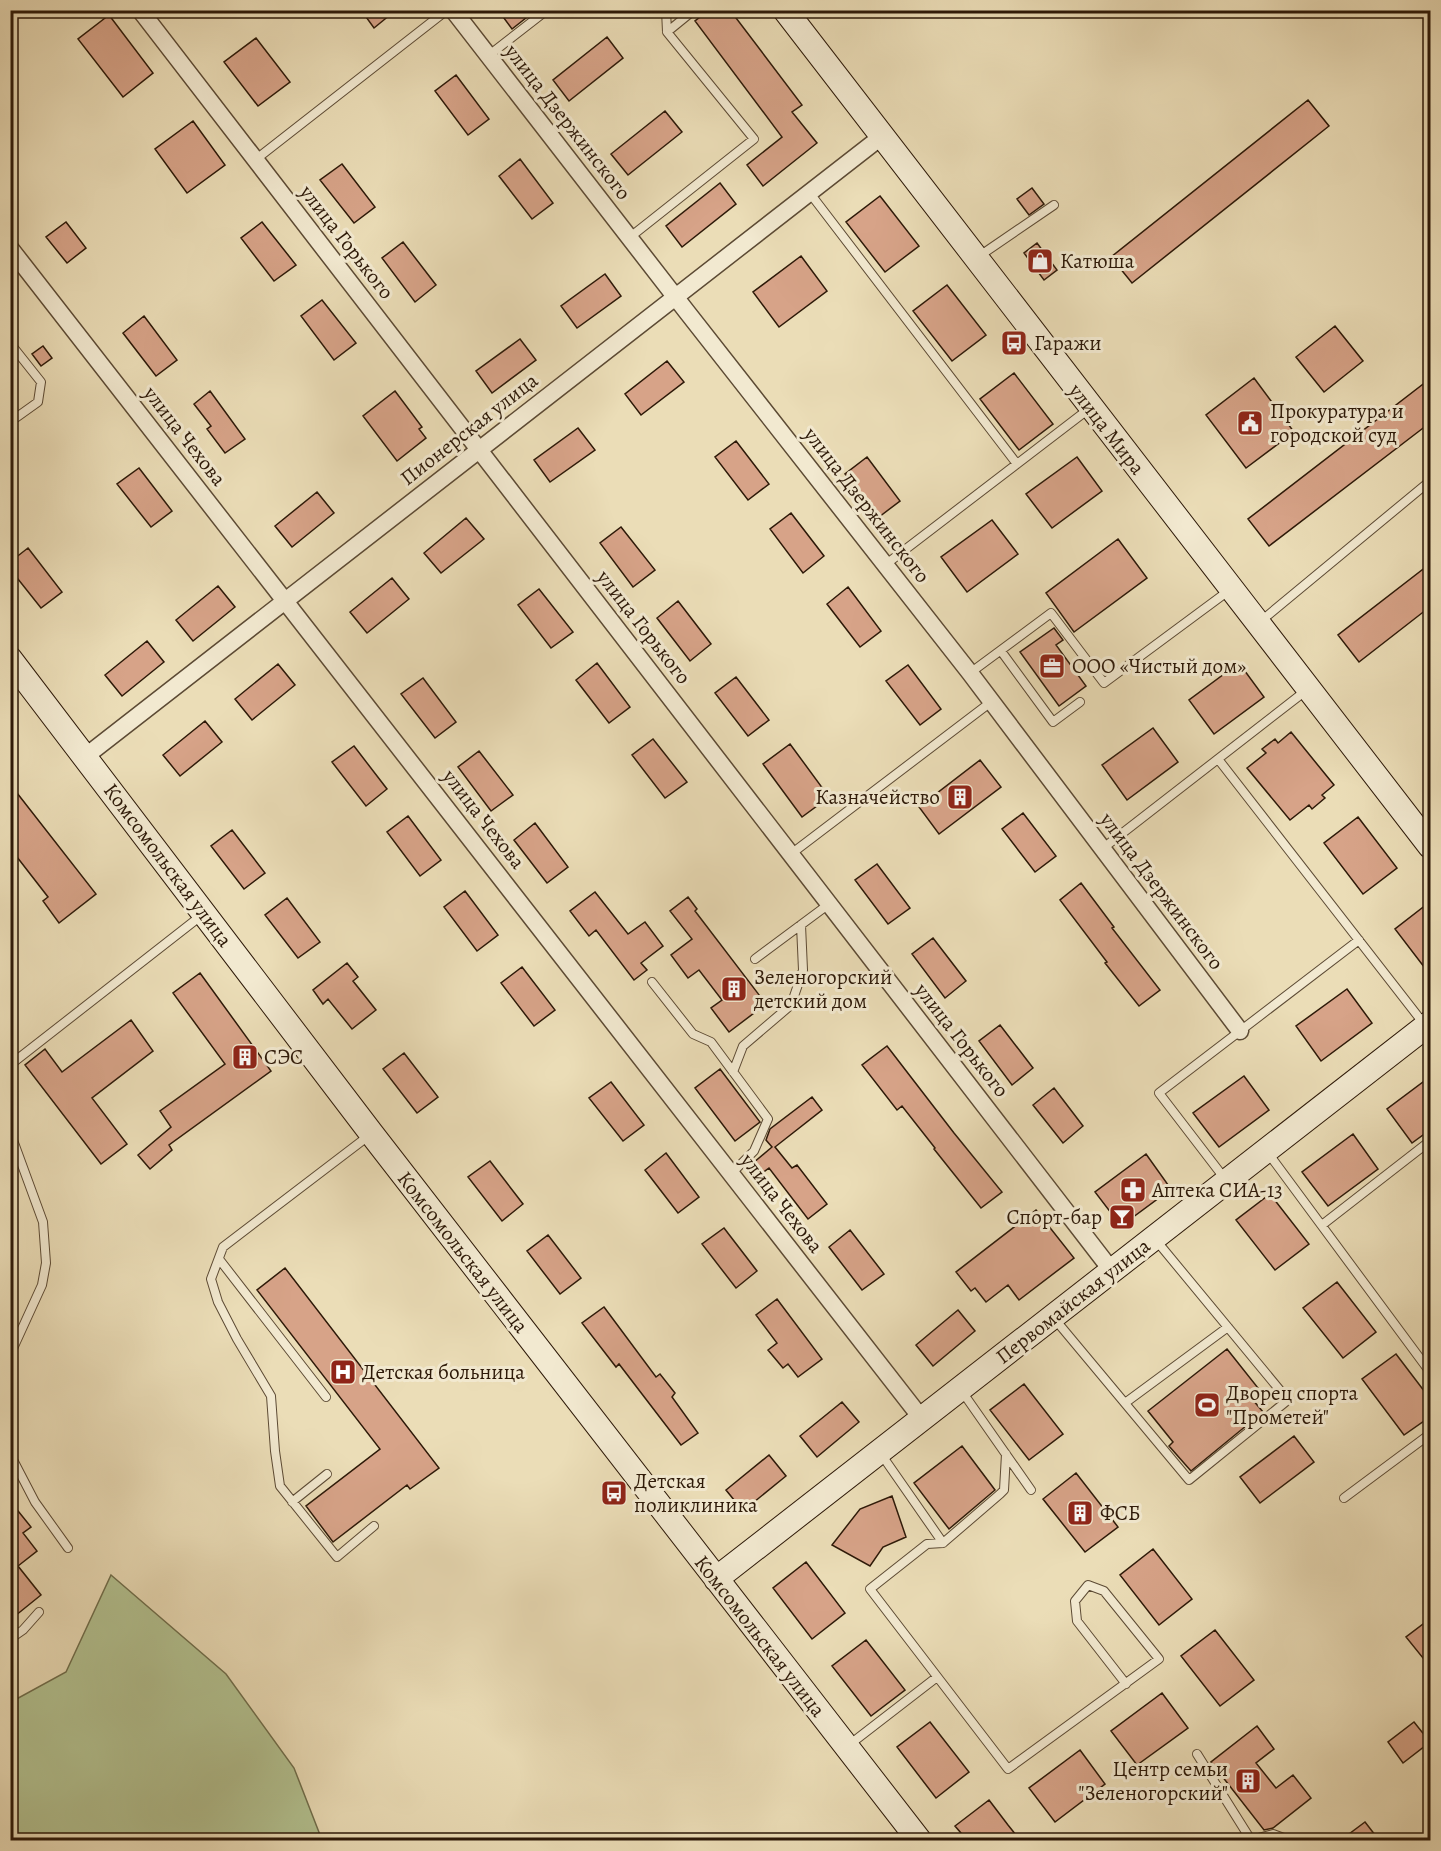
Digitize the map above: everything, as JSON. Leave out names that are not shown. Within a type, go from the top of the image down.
[{"type":"street","name":"улица Горького","points":[[140,10],[1112,1271]]},
{"type":"street","name":"улица Дзержинского","points":[[453,10],[970,673],[1240,1031]]},
{"type":"street","name":"улица Мира","points":[[784,10],[1431,846]]},
{"type":"street","name":"Пионерская улица","points":[[86,756],[880,136]]},
{"type":"street","name":"улица Чехова","points":[[10,248],[922,1419]]},
{"type":"street","name":"Комсомольская улица","points":[[10,659],[371,1133],[919,1840]]},
{"type":"street","name":"Первомайская улица","points":[[716,1579],[1429,1025]]},
{"type":"lane","points":[[255,160],[447,10]]},
{"type":"lane","points":[[488,56],[548,10]]},
{"type":"lane","points":[[629,238],[754,139],[667,32],[666,10]]},
{"type":"lane","points":[[667,32],[694,10]]},
{"type":"lane","points":[[809,192],[1017,464]]},
{"type":"lane","points":[[975,259],[1054,205]]},
{"type":"lane","points":[[10,343],[41,382],[38,402],[10,422]]},
{"type":"lane","points":[[885,565],[1090,408]]},
{"type":"lane","points":[[1258,624],[1431,482]]},
{"type":"lane","points":[[970,673],[1051,613],[1104,683],[1231,589]]},
{"type":"lane","points":[[1001,651],[1053,722],[1080,702]]},
{"type":"lane","points":[[1102,849],[1308,688]]},
{"type":"lane","points":[[791,854],[991,702]]},
{"type":"lane","points":[[1218,759],[1359,940],[1429,1025]]},
{"type":"lane","points":[[755,959],[829,904]]},
{"type":"lane","points":[[10,1065],[204,913]]},
{"type":"lane","points":[[733,1072],[743,1046],[791,1005],[803,970],[801,925]]},
{"type":"lane","points":[[1227,1182],[1159,1093],[1359,940]]},
{"type":"lane","points":[[652,982],[693,1034],[711,1042],[768,1119],[754,1151],[731,1174]]},
{"type":"lane","points":[[10,1131],[43,1222],[46,1263],[42,1285],[10,1355]]},
{"type":"lane","points":[[371,1133],[223,1248],[211,1279],[218,1302],[232,1330],[271,1396],[280,1486],[337,1557],[374,1526]]},
{"type":"lane","points":[[1322,1225],[1431,1141]]},
{"type":"lane","points":[[1266,1151],[1431,1372]]},
{"type":"lane","points":[[1053,1317],[1189,1480],[1288,1400],[1154,1238]]},
{"type":"lane","points":[[219,1259],[326,1396]]},
{"type":"lane","points":[[1125,1403],[1228,1327]]},
{"type":"lane","points":[[960,1389],[1032,1490]]},
{"type":"lane","points":[[1344,1498],[1431,1434]]},
{"type":"lane","points":[[879,1452],[943,1543]]},
{"type":"lane","points":[[10,1454],[35,1502],[68,1548]]},
{"type":"lane","points":[[1006,1454],[1004,1490],[1000,1494],[943,1543],[927,1544],[870,1589],[1008,1769],[1126,1684],[1159,1659],[1104,1591],[1088,1585],[1075,1601],[1077,1621],[1126,1684]]},
{"type":"lane","points":[[292,1502],[327,1474]]},
{"type":"lane","points":[[10,1639],[23,1630],[39,1612]]},
{"type":"lane","points":[[847,1747],[937,1677]]},
{"type":"lane","points":[[1197,1754],[1251,1840],[1273,1834],[1289,1840]]},
{"type":"green space","points":[[111,1575],[226,1674],[294,1768],[322,1840],[11,1840],[11,1702],[66,1672]]},
{"type":"building","points":[[361,10],[396,10],[374,28]]},
{"type":"building","points":[[498,10],[536,10],[512,29]]},
{"type":"building","points":[[709,10],[730,10],[802,105],[792,112],[817,143],[763,186],[747,165],[782,137],[695,21]]},
{"type":"building","points":[[109,15],[153,73],[123,97],[78,39]]},
{"type":"building","points":[[607,37],[623,58],[569,101],[553,80]]},
{"type":"building","points":[[256,38],[290,82],[258,106],[224,62]]},
{"type":"building","points":[[456,75],[489,119],[468,135],[435,91]]},
{"type":"building","points":[[1308,100],[1329,126],[1132,283],[1111,257]]},
{"type":"building","points":[[665,111],[682,132],[628,175],[611,154]]},
{"type":"building","points":[[193,121],[225,165],[187,193],[155,149]]},
{"type":"building","points":[[520,159],[553,203],[532,219],[499,176]]},
{"type":"building","points":[[342,164],[375,207],[354,223],[320,180]]},
{"type":"building","points":[[720,183],[736,204],[682,247],[666,226]]},
{"type":"building","points":[[1032,188],[1044,204],[1029,215],[1017,199]]},
{"type":"building","points":[[880,196],[919,246],[885,272],[846,222]]},
{"type":"building","points":[[66,222],[86,248],[67,263],[46,237]]},
{"type":"building","points":[[262,222],[296,265],[274,281],[241,238]]},
{"type":"building","points":[[403,242],[436,285],[415,302],[382,258]]},
{"type":"building","name":"Катюша","points":[[1037,243],[1057,270],[1044,280],[1024,253]]},
{"type":"building","points":[[801,256],[827,291],[779,327],[753,292]]},
{"type":"building","points":[[605,274],[621,296],[577,328],[561,306]]},
{"type":"building","points":[[947,285],[986,335],[952,361],[913,311]]},
{"type":"building","points":[[322,300],[356,343],[334,360],[301,316]]},
{"type":"building","points":[[144,316],[177,360],[156,376],[123,333]]},
{"type":"building","points":[[1335,326],[1363,361],[1324,392],[1296,357]]},
{"type":"building","points":[[520,339],[536,360],[492,393],[476,371]]},
{"type":"building","points":[[43,346],[52,358],[41,366],[32,354]]},
{"type":"building","points":[[667,361],[684,382],[641,415],[625,394]]},
{"type":"building","points":[[1014,373],[1053,424],[1019,450],[980,399]]},
{"type":"building","name":"Прокуратура и городской суд","points":[[1254,378],[1294,432],[1246,468],[1206,415]]},
{"type":"building","points":[[1431,378],[1431,422],[1269,546],[1248,519]]},
{"type":"building","points":[[210,391],[245,439],[225,453],[207,429],[211,426],[194,404]]},
{"type":"building","points":[[395,391],[422,427],[419,429],[426,438],[397,461],[363,416]]},
{"type":"building","points":[[578,428],[595,450],[550,482],[534,460]]},
{"type":"building","points":[[736,441],[769,484],[748,500],[715,457]]},
{"type":"building","points":[[867,457],[900,501],[879,517],[845,474]]},
{"type":"building","points":[[1077,457],[1102,491],[1052,528],[1026,494]]},
{"type":"building","points":[[139,468],[172,511],[151,527],[117,484]]},
{"type":"building","points":[[317,492],[334,513],[292,547],[275,526]]},
{"type":"building","points":[[791,513],[824,556],[803,573],[770,529]]},
{"type":"building","points":[[466,518],[484,539],[441,573],[424,553]]},
{"type":"building","points":[[992,520],[1018,554],[967,592],[941,557]]},
{"type":"building","points":[[621,527],[655,570],[633,587],[600,543]]},
{"type":"building","points":[[1118,539],[1147,578],[1074,632],[1046,593]]},
{"type":"building","points":[[28,548],[62,592],[41,608],[10,569],[10,562]]},
{"type":"building","points":[[1431,563],[1431,606],[1359,662],[1338,635]]},
{"type":"building","points":[[392,578],[409,599],[367,633],[350,612]]},
{"type":"building","points":[[218,586],[235,607],[193,641],[176,620]]},
{"type":"building","points":[[848,587],[881,631],[860,647],[827,604]]},
{"type":"building","points":[[539,589],[573,632],[551,648],[518,605]]},
{"type":"building","points":[[678,601],[711,644],[690,661],[657,618]]},
{"type":"building","points":[[1054,628],[1063,640],[1056,645],[1086,686],[1059,706],[1020,652]]},
{"type":"building","points":[[147,641],[164,662],[122,696],[105,675]]},
{"type":"building","points":[[597,663],[630,707],[609,723],[576,680]]},
{"type":"building","points":[[1239,663],[1264,697],[1214,734],[1189,700]]},
{"type":"building","points":[[278,664],[295,685],[252,720],[235,699]]},
{"type":"building","points":[[908,665],[941,709],[920,725],[886,681]]},
{"type":"building","points":[[736,677],[769,720],[748,736],[715,693]]},
{"type":"building","points":[[423,678],[456,722],[435,738],[401,694]]},
{"type":"building","points":[[205,721],[222,742],[180,776],[163,755]]},
{"type":"building","points":[[1153,728],[1178,762],[1127,800],[1102,765]]},
{"type":"building","points":[[1291,732],[1334,785],[1322,795],[1325,798],[1312,809],[1309,805],[1290,820],[1247,768],[1266,753],[1262,749],[1275,739],[1278,743]]},
{"type":"building","points":[[653,739],[687,782],[665,798],[632,755]]},
{"type":"building","points":[[790,744],[829,797],[802,817],[763,764]]},
{"type":"building","points":[[354,746],[387,789],[366,806],[332,762]]},
{"type":"building","points":[[479,751],[513,795],[491,811],[458,767]]},
{"type":"building","name":"Казначейство","points":[[980,760],[1001,787],[939,834],[919,807]]},
{"type":"building","points":[[10,784],[96,894],[59,923],[43,901],[48,897],[10,848]]},
{"type":"building","points":[[1023,813],[1056,856],[1035,872],[1002,829]]},
{"type":"building","points":[[408,816],[441,860],[420,876],[387,832]]},
{"type":"building","points":[[1358,817],[1397,868],[1363,894],[1324,843]]},
{"type":"building","points":[[535,823],[568,867],[547,883],[514,840]]},
{"type":"building","points":[[232,830],[265,873],[244,889],[211,846]]},
{"type":"building","points":[[877,864],[910,908],[888,924],[855,880]]},
{"type":"building","points":[[1081,883],[1160,990],[1139,1006],[1060,900]]},
{"type":"building","points":[[465,891],[498,935],[477,951],[444,907]]},
{"type":"building","points":[[595,892],[628,934],[645,922],[663,946],[641,963],[647,970],[634,980],[596,930],[589,936],[570,911]]},
{"type":"building","name":"Зеленогорский детский дом","points":[[688,897],[697,909],[695,911],[766,1004],[729,1032],[711,1008],[722,1000],[699,970],[688,978],[671,955],[692,939],[670,911]]},
{"type":"building","points":[[287,898],[320,942],[298,958],[265,915]]},
{"type":"building","points":[[1431,901],[1431,976],[1395,929]]},
{"type":"building","points":[[933,938],[966,981],[945,998],[912,954]]},
{"type":"building","points":[[347,963],[358,977],[353,981],[376,1010],[352,1029],[328,999],[323,1004],[313,990]]},
{"type":"building","points":[[522,967],[555,1010],[534,1026],[501,983]]},
{"type":"building","name":"СЭС","points":[[200,973],[271,1071],[169,1145],[172,1150],[150,1169],[138,1155],[171,1127],[160,1111],[225,1064],[173,993]]},
{"type":"building","points":[[1347,989],[1372,1023],[1321,1061],[1296,1026]]},
{"type":"building","points":[[131,1020],[153,1051],[92,1098],[127,1144],[101,1164],[25,1065],[45,1049],[62,1072]]},
{"type":"building","points":[[1000,1025],[1033,1068],[1012,1085],[979,1041]]},
{"type":"building","points":[[887,1046],[1002,1192],[981,1208],[902,1106],[897,1110],[862,1065]]},
{"type":"building","points":[[404,1053],[438,1097],[417,1113],[383,1069]]},
{"type":"building","points":[[720,1069],[760,1122],[735,1141],[695,1088]]},
{"type":"building","points":[[1244,1076],[1269,1110],[1219,1147],[1193,1113]]},
{"type":"building","points":[[1431,1076],[1431,1129],[1412,1143],[1387,1109]]},
{"type":"building","points":[[611,1082],[644,1125],[623,1141],[589,1098]]},
{"type":"building","points":[[1054,1088],[1083,1126],[1063,1143],[1033,1105]]},
{"type":"building","points":[[812,1097],[822,1110],[775,1147],[792,1168],[797,1165],[827,1204],[808,1219],[769,1168],[761,1174],[753,1163],[772,1147],[766,1140],[770,1129]]},
{"type":"building","points":[[1353,1134],[1378,1169],[1328,1206],[1302,1172]]},
{"type":"building","points":[[666,1153],[699,1197],[678,1213],[645,1170]]},
{"type":"building","name":"Аптека СИА-13","points":[[1146,1154],[1171,1189],[1121,1226],[1095,1192]]},
{"type":"building","points":[[490,1161],[523,1204],[502,1221],[468,1177]]},
{"type":"building","points":[[1270,1194],[1309,1244],[1275,1270],[1236,1220]]},
{"type":"building","points":[[1036,1210],[1074,1258],[1019,1300],[1008,1285],[986,1302],[975,1288],[971,1291],[956,1272]]},
{"type":"building","points":[[724,1228],[757,1271],[736,1288],[702,1244]]},
{"type":"building","points":[[850,1230],[884,1274],[862,1290],[829,1247]]},
{"type":"building","points":[[548,1235],[581,1278],[560,1294],[527,1251]]},
{"type":"building","name":"Детская больница","points":[[285,1268],[439,1468],[410,1489],[407,1485],[333,1542],[306,1506],[380,1449],[257,1290]]},
{"type":"building","points":[[1337,1282],[1376,1332],[1343,1358],[1303,1308]]},
{"type":"building","points":[[777,1299],[822,1359],[798,1377],[788,1364],[783,1368],[768,1350],[777,1343],[756,1315]]},
{"type":"building","points":[[604,1307],[656,1377],[660,1374],[675,1393],[672,1397],[698,1433],[681,1445],[619,1364],[616,1367],[582,1323]]},
{"type":"building","points":[[958,1310],[975,1331],[933,1366],[916,1345]]},
{"type":"building","name":"Дворец спорта \"Прометей\"","points":[[1227,1349],[1262,1393],[1253,1400],[1263,1412],[1191,1471],[1169,1446],[1173,1442],[1148,1411]]},
{"type":"building","points":[[1396,1354],[1431,1400],[1431,1416],[1404,1435],[1362,1379]]},
{"type":"building","points":[[1024,1384],[1063,1434],[1029,1460],[990,1410]]},
{"type":"building","points":[[842,1402],[859,1422],[817,1457],[800,1436]]},
{"type":"building","points":[[1294,1436],[1314,1462],[1260,1503],[1240,1477]]},
{"type":"building","points":[[962,1446],[995,1490],[949,1529],[914,1483]]},
{"type":"building","points":[[769,1455],[786,1476],[743,1511],[726,1490]]},
{"type":"building","name":"ФСБ","points":[[1076,1473],[1118,1527],[1085,1552],[1043,1499]]},
{"type":"building","points":[[892,1496],[906,1537],[883,1547],[870,1566],[832,1545],[860,1509]]},
{"type":"building","points":[[10,1501],[31,1527],[23,1533],[37,1551],[18,1566],[41,1595],[10,1620]]},
{"type":"building","points":[[1153,1549],[1192,1599],[1159,1625],[1120,1575]]},
{"type":"building","points":[[806,1562],[845,1613],[812,1639],[773,1588]]},
{"type":"building","points":[[1431,1618],[1431,1668],[1406,1637]]},
{"type":"building","points":[[1215,1630],[1254,1680],[1220,1706],[1181,1656]]},
{"type":"building","points":[[866,1640],[905,1690],[871,1716],[832,1666]]},
{"type":"building","points":[[1162,1693],[1188,1728],[1137,1765],[1111,1731]]},
{"type":"building","points":[[930,1722],[969,1772],[936,1798],[897,1747]]},
{"type":"building","points":[[1414,1722],[1430,1742],[1403,1763],[1388,1742]]},
{"type":"building","name":"Центр семьи \"Зеленогорский\"","points":[[1257,1726],[1274,1749],[1256,1763],[1276,1788],[1293,1775],[1311,1798],[1273,1828],[1264,1830],[1211,1762]]},
{"type":"building","points":[[1080,1750],[1105,1784],[1055,1822],[1029,1788]]},
{"type":"building","points":[[989,1800],[1020,1840],[967,1840],[955,1826]]},
{"type":"building","points":[[1365,1822],[1379,1840],[1341,1840]]},
{"type":"place","name":"Катюша","points":[[1040,261]]},
{"type":"place","name":"Гаражи","points":[[1014,343]]},
{"type":"place","name":"Прокуратура и городской суд","points":[[1250,423]]},
{"type":"place","name":"ООО «Чистый дом»","points":[[1052,666]]},
{"type":"place","name":"Казначейство","points":[[960,797]]},
{"type":"place","name":"Зеленогорский детский дом","points":[[734,989]]},
{"type":"place","name":"СЭС","points":[[245,1057]]},
{"type":"place","name":"Аптека СИА-13","points":[[1133,1190]]},
{"type":"place","name":"Спорт-бар","points":[[1122,1217]]},
{"type":"place","name":"Детская больница","points":[[343,1372]]},
{"type":"place","name":"Дворец спорта \"Прометей\"","points":[[1207,1405]]},
{"type":"place","name":"Детская поликлиника","points":[[614,1493]]},
{"type":"place","name":"ФСБ","points":[[1080,1513]]},
{"type":"place","name":"Центр семьи \"Зеленогорский\"","points":[[1248,1781]]}]
